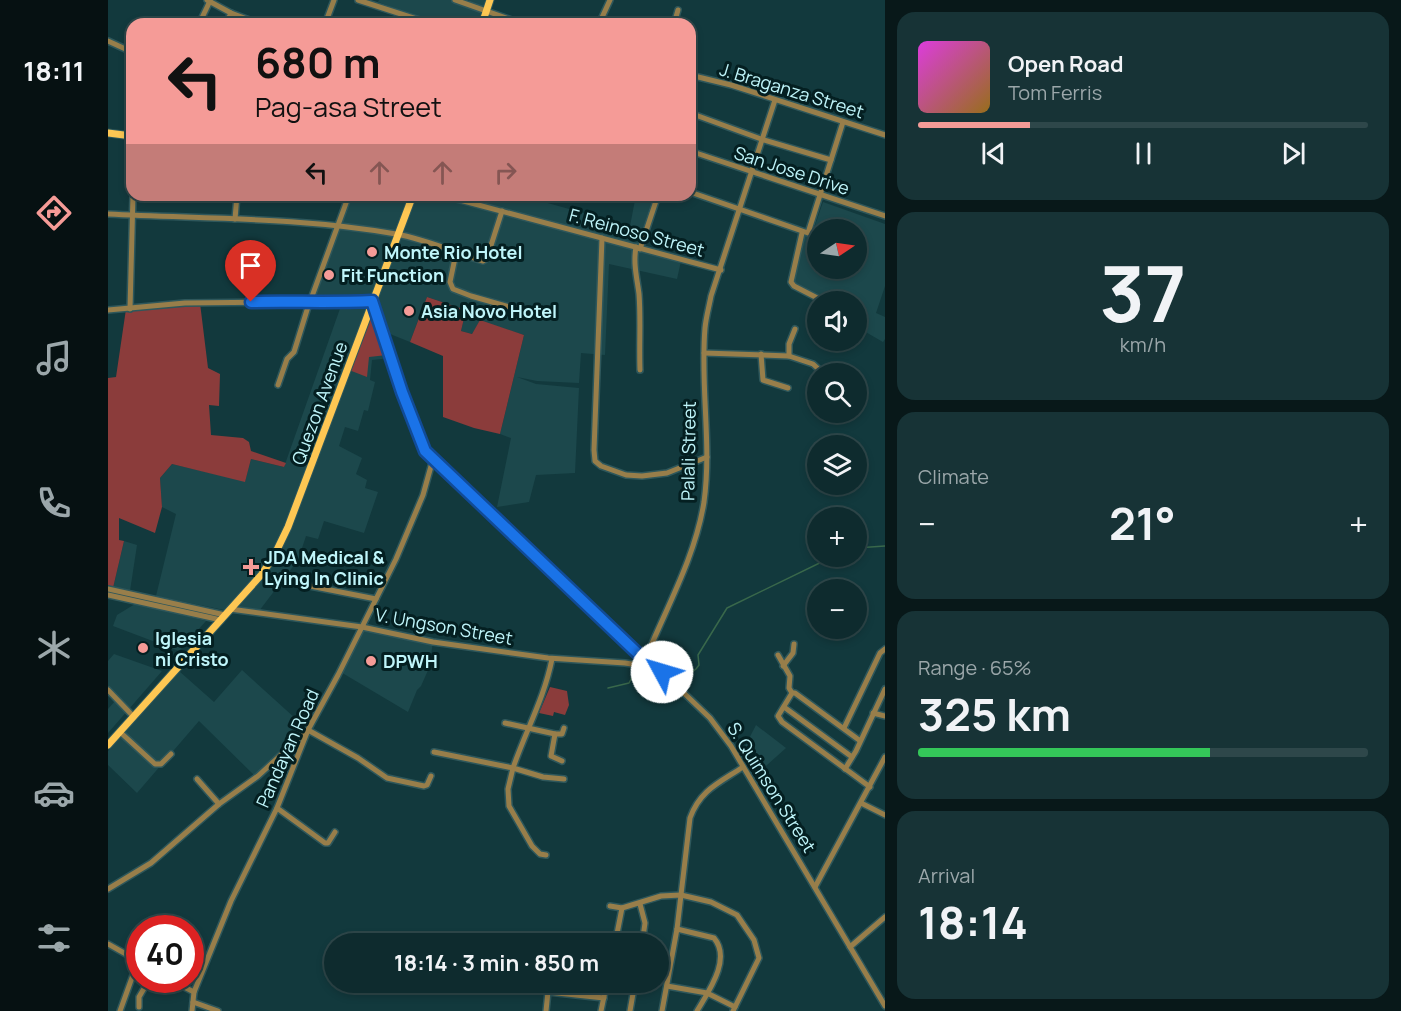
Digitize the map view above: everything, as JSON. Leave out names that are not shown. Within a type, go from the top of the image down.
[{"type":"main road","points":[[484,18],[490,0]]},
{"type":"main road","points":[[108,133],[126,135]]},
{"type":"main road","name":"Quezon Avenue","points":[[108,745],[262,574],[280,544],[312,466],[410,201]]},
{"type":"street","points":[[327,18],[334,0]]},
{"type":"street","points":[[358,0],[414,18]]},
{"type":"street","points":[[455,0],[507,18]]},
{"type":"street","points":[[602,18],[610,0]]},
{"type":"street","points":[[201,18],[208,1],[244,18]]},
{"type":"street","points":[[676,18],[678,10]]},
{"type":"street","points":[[229,18],[231,13]]},
{"type":"street","points":[[108,41],[126,49]]},
{"type":"street","name":"J. Braganza Street","points":[[696,77],[885,135]]},
{"type":"street","name":"Palali Street","points":[[645,660],[692,550],[704,502],[707,457],[705,326],[711,296],[775,100]]},
{"type":"street","points":[[696,115],[761,139],[831,160]]},
{"type":"street","points":[[696,194],[807,234],[810,232],[843,122]]},
{"type":"street","name":"San Jose Drive","points":[[696,153],[885,216]]},
{"type":"street","points":[[130,309],[133,201]]},
{"type":"street","points":[[235,219],[236,201]]},
{"type":"street","points":[[278,385],[287,359],[294,352],[309,303],[347,201]]},
{"type":"street","name":"F. Reinoso Street","points":[[464,201],[721,270]]},
{"type":"street","points":[[640,370],[639,292],[634,263],[656,201]]},
{"type":"street","points":[[108,214],[339,225],[399,235],[486,260],[502,211]]},
{"type":"street","points":[[802,233],[791,282],[807,293]]},
{"type":"street","points":[[602,238],[595,461],[601,466],[626,475],[642,476],[667,472],[707,457]]},
{"type":"street","points":[[456,253],[450,282],[453,289],[524,311]]},
{"type":"street","points":[[108,310],[185,303],[372,301]]},
{"type":"street","name":"S. Quimson Street","points":[[372,301],[425,451],[653,668],[662,672],[710,718],[731,746],[885,1006]]},
{"type":"street","points":[[789,356],[789,344],[795,329]]},
{"type":"street","points":[[704,353],[789,356],[810,363]]},
{"type":"street","points":[[761,354],[763,380],[788,388]]},
{"type":"street","name":"Pandayan Road","points":[[204,967],[231,900],[277,808],[308,730],[362,627],[414,519],[433,459]]},
{"type":"street","points":[[310,586],[376,599]]},
{"type":"street","points":[[108,589],[166,609],[194,614],[225,615]]},
{"type":"street","points":[[108,596],[168,602],[225,615]]},
{"type":"street","points":[[166,609],[168,602]]},
{"type":"street","points":[[194,614],[195,607]]},
{"type":"street","name":"V. Ungson Street","points":[[225,615],[362,627],[434,642],[552,659],[625,663],[653,668]]},
{"type":"street","points":[[783,666],[793,653],[794,644]]},
{"type":"street","points":[[844,728],[880,653],[885,649]]},
{"type":"street","points":[[778,655],[790,676],[789,688],[792,693],[859,740]]},
{"type":"street","points":[[546,855],[540,854],[532,846],[509,806],[508,789],[520,746],[543,695],[552,659]]},
{"type":"street","points":[[845,769],[885,689]]},
{"type":"street","points":[[108,690],[133,716]]},
{"type":"street","points":[[792,693],[778,716],[779,719],[870,787]]},
{"type":"street","points":[[784,707],[852,757]]},
{"type":"street","points":[[873,713],[885,716]]},
{"type":"street","points":[[505,723],[555,734],[562,734],[564,728]]},
{"type":"street","points":[[108,889],[151,863],[219,804],[258,776],[308,730],[358,758],[387,778],[424,786],[428,785],[431,776]]},
{"type":"street","points":[[120,732],[155,764],[161,764],[171,754]]},
{"type":"street","points":[[555,734],[551,756],[562,761]]},
{"type":"street","points":[[434,752],[513,768],[543,777],[564,779]]},
{"type":"street","points":[[815,887],[885,757]]},
{"type":"street","points":[[669,975],[677,929],[690,818],[694,805],[709,790],[742,767]]},
{"type":"street","points":[[196,779],[219,804]]},
{"type":"street","points":[[861,803],[885,815]]},
{"type":"street","points":[[277,808],[325,843],[328,843],[335,832]]},
{"type":"street","points":[[610,906],[622,908],[661,896],[681,895],[699,898],[732,912],[742,920],[754,940],[758,952],[758,963],[734,1009],[707,993],[669,986]]},
{"type":"street","points":[[640,904],[645,923],[644,933]]},
{"type":"street","points":[[617,933],[622,908]]},
{"type":"street","points":[[850,948],[885,917]]},
{"type":"street","points":[[677,929],[714,938],[719,947],[721,960],[697,1011]]},
{"type":"street","points":[[108,944],[126,954]]},
{"type":"street","points":[[120,1011],[127,993]]},
{"type":"street","points":[[139,1007],[141,993]]},
{"type":"street","name":"Pandayan Road","points":[[192,1011],[194,993]]},
{"type":"street","points":[[546,1011],[548,993]]},
{"type":"street","points":[[557,993],[604,998]]},
{"type":"street","points":[[601,1011],[605,993]]},
{"type":"street","points":[[630,1011],[633,993]]},
{"type":"street","points":[[662,1011],[666,993]]},
{"type":"street","points":[[193,1002],[218,1011]]},
{"type":"shaded area","points":[[379,0],[452,0],[468,5],[469,0],[490,0],[484,18],[422,18],[378,2]]},
{"type":"shaded area","points":[[347,201],[463,201],[681,261],[677,279],[609,264],[605,355],[581,353],[579,383],[537,381],[517,377],[536,384],[579,388],[575,473],[536,475],[529,502],[497,507],[511,438],[500,434],[524,335],[480,321],[472,334],[461,331],[466,310],[427,297],[410,342],[385,332],[392,358],[372,360],[370,380],[375,382],[368,411],[364,410],[358,431],[345,427],[339,446],[362,458],[356,474],[367,480],[365,488],[378,492],[364,533],[324,521],[318,539],[306,536],[298,560],[259,611],[228,607],[224,610],[156,596],[176,514],[162,507],[160,478],[172,464],[245,481],[251,459],[284,467],[342,303],[309,303]]},
{"type":"shaded area","points":[[472,201],[540,201],[630,226],[635,201],[652,201],[637,246]]},
{"type":"shaded area","points":[[823,202],[885,224],[885,286],[876,313],[885,317],[883,342],[867,333],[867,291],[807,291],[807,294],[791,286],[802,235],[807,236],[807,279],[867,279],[867,219],[817,219]]},
{"type":"shaded area","points":[[427,297],[466,310],[461,331],[472,334],[480,320],[524,335],[500,434],[443,417],[443,356],[410,342]]},
{"type":"shaded area","points":[[200,303],[208,368],[220,374],[219,406],[209,405],[211,435],[243,438],[249,442],[251,451],[286,463],[284,467],[251,459],[245,482],[172,464],[160,478],[162,507],[155,533],[119,518],[119,540],[124,541],[113,588],[108,587],[108,378],[116,377],[126,309]]},
{"type":"shaded area","points":[[371,309],[387,355],[369,357],[367,377],[349,370]]},
{"type":"shaded area","points":[[124,541],[137,545],[130,591],[113,588]]},
{"type":"shaded area","points":[[135,604],[206,621],[179,651],[113,626],[117,615]]},
{"type":"shaded area","points":[[361,626],[433,642],[429,668],[408,712],[339,671]]},
{"type":"shaded area","points":[[114,654],[162,671],[108,733],[108,709],[116,700],[108,692],[108,661]]},
{"type":"shaded area","points":[[242,670],[306,728],[255,776],[199,721],[137,793],[108,765],[108,751],[179,671],[214,702]]},
{"type":"shaded area","points":[[550,687],[567,691],[569,705],[565,715],[554,712],[553,716],[539,713]]},
{"type":"shaded area","points":[[756,725],[786,748],[748,782],[737,762]]},
{"type":"waterway","points":[[867,547],[885,546]]},
{"type":"waterway","points":[[675,681],[682,680],[699,665],[698,655],[727,608],[811,567]]},
{"type":"waterway","points":[[608,688],[629,683],[636,670],[640,668]]},
{"type":"waterway","points":[[650,670],[662,685],[669,685]]},
{"type":"place","name":"Monte Rio Hotel","points":[[372,252]]},
{"type":"place","name":"Fit Function","points":[[329,275]]},
{"type":"place","name":"Asia Novo Hotel","points":[[409,311]]},
{"type":"place","name":"JDA Medical & Lying In Clinic","points":[[251,567]]},
{"type":"place","name":"Iglesia ni Cristo","points":[[143,648]]},
{"type":"place","name":"DPWH","points":[[371,661]]},
{"type":"route","points":[[251,302],[372,301],[402,392],[425,451],[653,668],[662,672]]}]
